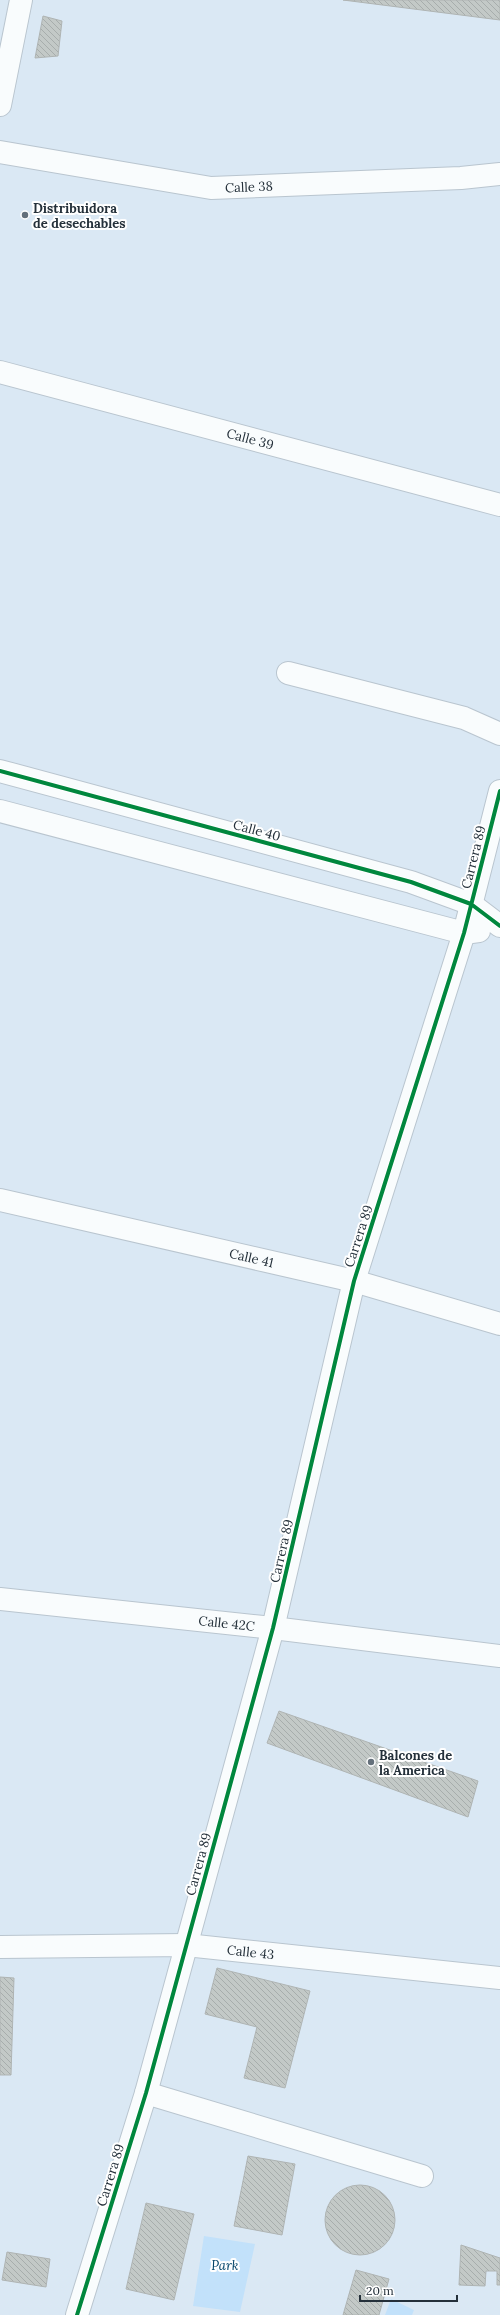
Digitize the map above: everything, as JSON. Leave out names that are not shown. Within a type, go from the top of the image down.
[{"type":"street","points":[[0,106],[21,0]]},
{"type":"street","name":"Calle 38","points":[[0,152],[211,188],[453,178],[500,174]]},
{"type":"street","name":"Calle 39","points":[[0,372],[500,505]]},
{"type":"street","points":[[288,673],[464,718],[500,734]]},
{"type":"street","name":"Calle 40","points":[[0,771],[411,882],[471,904],[500,927]]},
{"type":"street","name":"Carrera 89","points":[[77,2315],[146,2093],[273,1628],[354,1281],[464,933],[500,790]]},
{"type":"street","name":"Calle 40","points":[[0,811],[464,933],[500,927]]},
{"type":"street","name":"Calle 41","points":[[0,1200],[354,1281],[500,1324]]},
{"type":"street","name":"Calle 42C","points":[[0,1599],[273,1628],[500,1656]]},
{"type":"street","name":"Calle 43","points":[[0,1947],[186,1945],[500,1978]]},
{"type":"street","points":[[146,2093],[422,2176]]},
{"type":"green space","name":"Park","points":[[204,2236],[255,2244],[240,2312],[193,2306]]},
{"type":"green space","points":[[391,2299],[414,2310],[412,2315],[385,2315]]},
{"type":"building","points":[[343,0],[500,0],[500,20]]},
{"type":"building","points":[[43,16],[62,21],[58,56],[35,58]]},
{"type":"building","name":"Balcones de la America","points":[[279,1711],[478,1781],[468,1817],[267,1743]]},
{"type":"building","points":[[217,1968],[310,1991],[285,2088],[244,2078],[257,2027],[205,2014]]},
{"type":"building","points":[[0,1977],[14,1978],[11,2075],[0,2075]]},
{"type":"building","points":[[248,2156],[295,2164],[282,2235],[234,2226]]},
{"type":"building","points":[[360,2185],[373,2188],[385,2195],[392,2207],[395,2220],[392,2233],[385,2245],[373,2252],[360,2255],[347,2252],[335,2245],[328,2233],[325,2220],[328,2207],[335,2195],[347,2188]]},
{"type":"building","points":[[146,2203],[194,2214],[174,2300],[126,2289]]},
{"type":"building","points":[[461,2245],[500,2258],[500,2285],[497,2285],[497,2271],[486,2271],[485,2286],[459,2285]]},
{"type":"building","points":[[7,2252],[50,2259],[46,2287],[2,2280]]},
{"type":"building","points":[[356,2270],[389,2279],[379,2315],[343,2315]]},
{"type":"cycle path","points":[[0,771],[411,882],[471,904],[500,926]]},
{"type":"cycle path","points":[[77,2315],[146,2093],[273,1628],[354,1281],[464,933],[500,791]]},
{"type":"place","name":"Distribuidora de desechables","points":[[25,215]]},
{"type":"place","name":"Balcones de la America","points":[[371,1762]]}]
